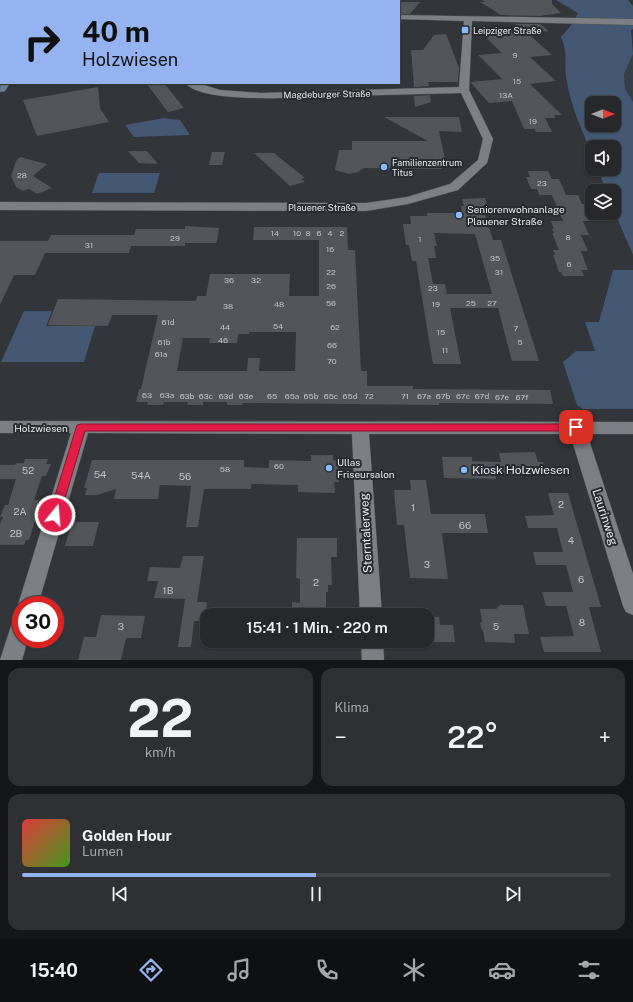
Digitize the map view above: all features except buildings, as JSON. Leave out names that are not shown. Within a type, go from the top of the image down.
[{"type":"street","points":[[400,17],[633,22]]},
{"type":"street","name":"Plauener Straße","points":[[0,206],[366,207],[408,200],[454,187],[483,161],[488,139],[464,90],[468,18]]},
{"type":"street","name":"Magdeburger Straße","points":[[192,84],[205,89],[221,92],[257,95],[464,90]]},
{"type":"street","name":"Holzwiesen","points":[[0,427],[633,428]]},
{"type":"street","name":"Laurinweg","points":[[576,427],[633,606]]},
{"type":"street","points":[[31,596],[81,428]]},
{"type":"street","name":"Sterntalerweg","points":[[360,428],[371,608]]},
{"type":"street","points":[[11,660],[15,648]]},
{"type":"street","points":[[372,648],[373,660]]},
{"type":"shaded area","points":[[556,0],[628,0],[633,6],[633,29],[631,30],[633,54],[624,74],[625,89],[633,102],[633,255],[618,220],[621,220],[621,184],[603,184],[601,176],[621,176],[621,140],[586,140],[570,96],[565,70],[565,52],[561,37],[572,24],[578,13]]},
{"type":"shaded area","points":[[633,54],[633,102],[625,89],[624,74]]},
{"type":"shaded area","points":[[164,118],[180,120],[190,135],[134,137],[125,125]]},
{"type":"shaded area","points":[[99,173],[160,173],[154,193],[92,193]]},
{"type":"shaded area","points":[[613,270],[633,270],[633,409],[583,409],[577,405],[563,362],[576,351],[595,351],[585,322],[599,322]]},
{"type":"shaded area","points":[[24,311],[52,311],[46,326],[95,326],[84,362],[1,362]]},
{"type":"place","name":"Leipziger Straße","points":[[465,30]]},
{"type":"place","name":"Familienzentrum Titus","points":[[384,167]]},
{"type":"place","name":"Seniorenwohnanlage Plauener Straße","points":[[459,215]]},
{"type":"place","name":"Ullas Friseursalon","points":[[329,468]]},
{"type":"place","name":"Kiosk Holzwiesen","points":[[464,470]]},
{"type":"route","points":[[55,515],[81,428],[576,427]]}]
